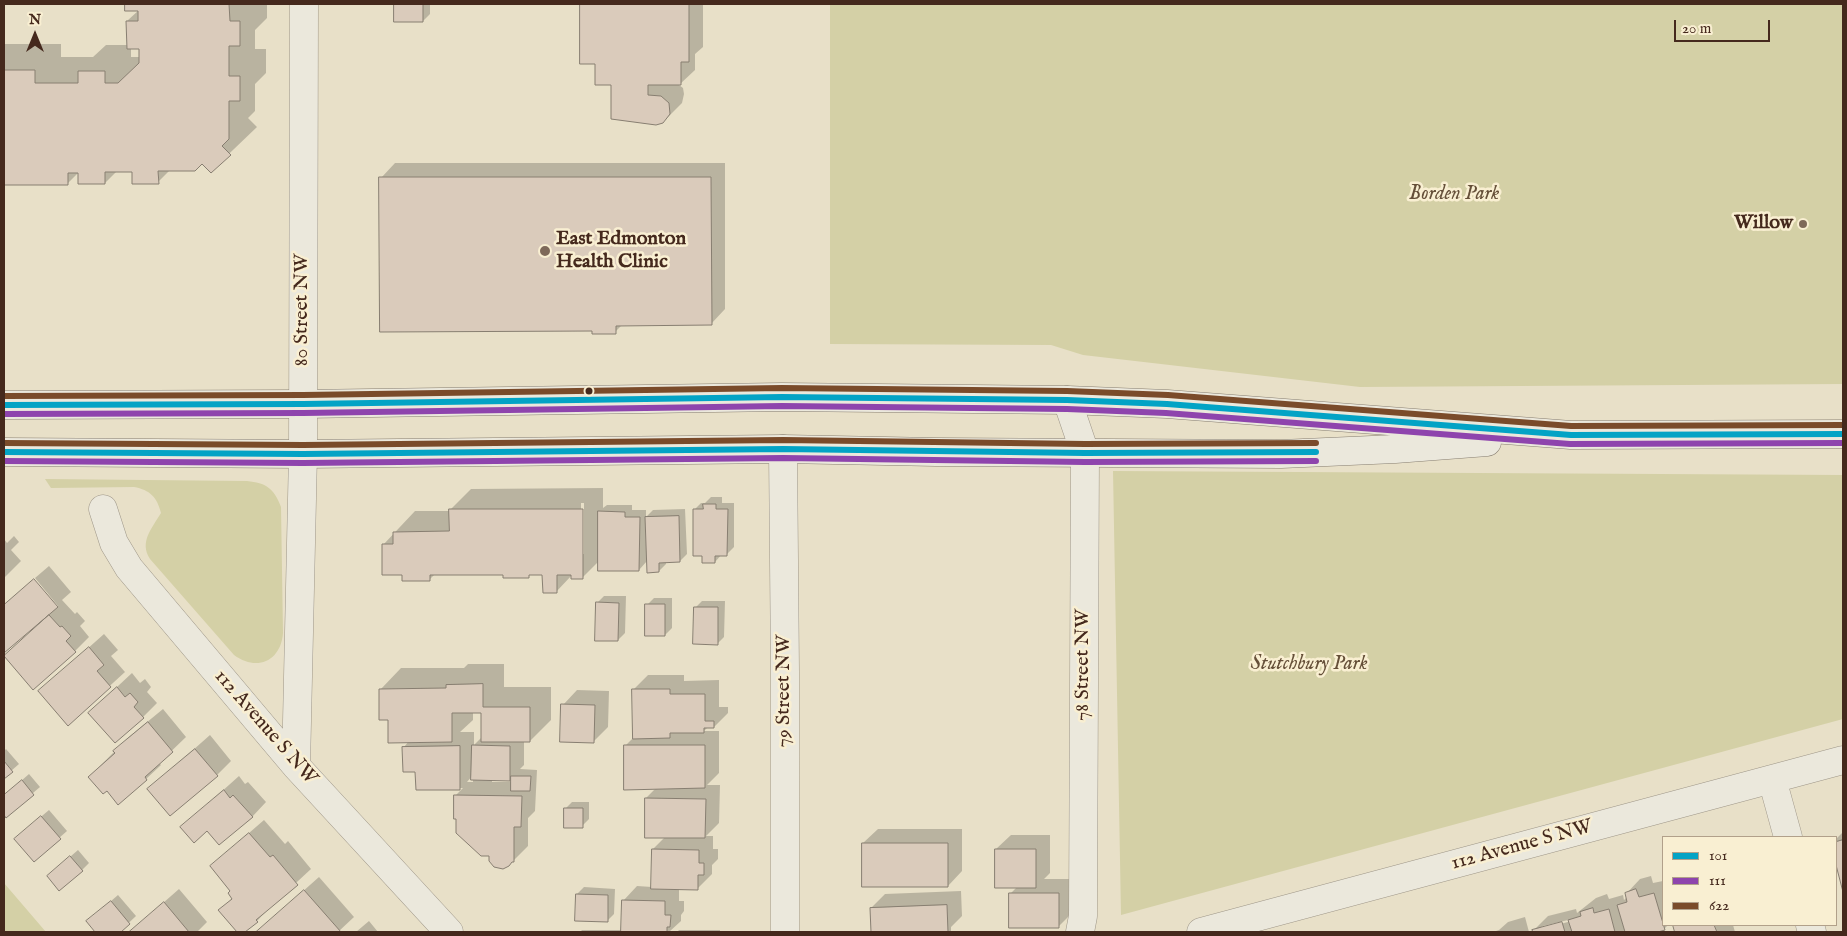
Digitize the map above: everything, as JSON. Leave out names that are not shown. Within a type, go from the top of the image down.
[{"type":"main road","name":"80 Street NW","points":[[296,766],[303,454],[304,4]]},
{"type":"main road","points":[[4,405],[303,404],[782,397],[1067,400],[1167,404],[1571,435]]},
{"type":"main road","name":"78 Street NW","points":[[1067,400],[1085,453],[1083,916],[1080,932]]},
{"type":"main road","points":[[4,452],[303,454],[782,449],[1281,454],[1395,449],[1571,435],[1843,434]]},
{"type":"main road","name":"79 Street NW","points":[[782,449],[785,672],[785,932]]},
{"type":"main road","name":"112 Avenue S NW","points":[[102,510],[114,543],[129,568],[296,766],[450,932]]},
{"type":"main road","name":"112 Avenue S NW","points":[[1202,932],[1843,760]]},
{"type":"main road","points":[[1772,779],[1788,836]]},
{"type":"green space","name":"Borden Park","points":[[830,4],[1843,4],[1843,384],[1360,387],[1083,355],[1051,345],[830,344]]},
{"type":"green space","name":"Stutchbury Park","points":[[1113,471],[1843,475],[1843,719],[1121,915]]},
{"type":"green space","points":[[45,479],[247,481],[264,485],[272,491],[281,507],[283,633],[278,651],[273,657],[259,663],[251,663],[234,655],[150,559],[147,553],[146,541],[161,513],[155,499],[149,492],[134,487],[51,488]]},
{"type":"green space","points":[[4,883],[46,932],[4,932]]},
{"type":"building","points":[[125,4],[229,4],[230,21],[240,21],[240,46],[229,46],[229,76],[240,76],[240,101],[229,101],[229,139],[222,146],[231,155],[211,173],[202,164],[195,171],[158,171],[159,184],[132,184],[132,172],[105,172],[105,184],[78,184],[78,173],[68,173],[68,185],[4,185],[4,70],[35,70],[35,83],[78,83],[78,71],[105,71],[105,83],[118,83],[139,63],[139,49],[127,49],[126,21],[138,21],[138,11],[125,11]]},
{"type":"building","points":[[394,4],[423,4],[423,22],[394,22]]},
{"type":"building","points":[[580,4],[689,4],[689,62],[681,62],[681,85],[648,85],[648,95],[661,96],[669,103],[670,114],[663,123],[656,125],[611,119],[611,85],[595,85],[595,64],[580,64]]},
{"type":"building","name":"East Edmonton Health Clinic","points":[[379,177],[711,177],[712,325],[616,326],[616,334],[592,334],[592,331],[380,332]]},
{"type":"building","points":[[703,504],[716,504],[716,509],[728,509],[727,556],[715,556],[715,563],[702,563],[702,556],[693,556],[693,509],[703,509]]},
{"type":"building","points":[[449,509],[583,509],[583,579],[571,579],[571,575],[557,575],[557,593],[543,593],[542,575],[529,575],[529,578],[503,578],[503,575],[430,575],[430,581],[402,581],[402,575],[382,575],[382,544],[393,544],[393,532],[449,531]]},
{"type":"building","points":[[598,511],[625,512],[625,517],[640,517],[639,571],[598,571]]},
{"type":"building","points":[[679,516],[680,562],[659,563],[659,572],[647,573],[645,517]]},
{"type":"building","points":[[34,579],[58,607],[4,653],[4,605]]},
{"type":"building","points":[[596,602],[619,603],[618,641],[595,641]]},
{"type":"building","points":[[645,604],[665,604],[665,636],[645,636]]},
{"type":"building","points":[[694,607],[718,607],[718,645],[693,644]]},
{"type":"building","points":[[49,615],[71,636],[66,641],[76,652],[33,690],[4,656]]},
{"type":"building","points":[[89,647],[104,665],[97,671],[111,687],[68,726],[38,691]]},
{"type":"building","points":[[483,684],[483,707],[530,707],[530,742],[481,742],[481,713],[452,713],[452,742],[388,743],[388,720],[379,720],[379,689],[446,688],[446,685]]},
{"type":"building","points":[[117,687],[125,697],[130,693],[138,702],[134,707],[144,718],[115,743],[88,713]]},
{"type":"building","points":[[632,689],[670,689],[670,694],[705,694],[705,721],[714,721],[714,728],[704,728],[704,733],[670,733],[670,738],[633,739]]},
{"type":"building","points":[[561,704],[595,705],[594,743],[560,742]]},
{"type":"building","points":[[148,722],[173,752],[145,777],[147,780],[118,805],[107,791],[103,794],[88,777],[115,753],[113,751]]},
{"type":"building","points":[[472,745],[510,746],[510,781],[471,780]]},
{"type":"building","points":[[624,745],[705,745],[705,788],[624,790]]},
{"type":"building","points":[[460,746],[460,790],[416,790],[415,772],[403,772],[402,747]]},
{"type":"building","points":[[195,749],[218,776],[170,816],[147,789]]},
{"type":"building","points":[[4,761],[13,772],[4,779]]},
{"type":"building","points":[[511,776],[531,776],[530,791],[511,791]]},
{"type":"building","points":[[22,780],[34,795],[6,818],[4,815],[4,795]]},
{"type":"building","points":[[224,790],[230,798],[233,795],[253,817],[219,845],[207,831],[194,843],[180,827]]},
{"type":"building","points":[[454,795],[522,796],[521,827],[514,827],[514,862],[503,869],[494,867],[489,861],[489,856],[481,856],[456,833]]},
{"type":"building","points":[[645,798],[706,799],[705,838],[645,838]]},
{"type":"building","points":[[564,808],[583,808],[583,828],[564,828]]},
{"type":"building","points":[[41,816],[61,839],[34,862],[14,839]]},
{"type":"building","points":[[249,833],[270,857],[273,855],[298,885],[256,920],[258,922],[245,932],[237,932],[218,910],[232,899],[228,893],[230,891],[210,866]]},
{"type":"building","points":[[1843,840],[1843,892],[1837,869],[1837,842]]},
{"type":"building","points":[[862,843],[948,843],[948,887],[862,887]]},
{"type":"building","points":[[652,849],[699,850],[699,863],[704,863],[704,875],[698,875],[698,890],[651,889]]},
{"type":"building","points":[[995,849],[1036,849],[1036,888],[995,888]]},
{"type":"building","points":[[70,856],[83,871],[59,891],[47,876]]},
{"type":"building","points":[[1636,889],[1639,897],[1654,893],[1662,926],[1665,930],[1658,932],[1625,932],[1617,905],[1627,902],[1625,893]]},
{"type":"building","points":[[304,890],[341,932],[256,932]]},
{"type":"building","points":[[1009,893],[1059,893],[1059,928],[1009,928]]},
{"type":"building","points":[[576,894],[608,895],[608,922],[575,921]]},
{"type":"building","points":[[622,900],[665,901],[665,915],[671,915],[670,927],[667,927],[667,932],[621,932]]},
{"type":"building","points":[[111,901],[130,924],[121,932],[95,932],[86,921]]},
{"type":"building","points":[[164,902],[189,932],[129,932]]},
{"type":"building","points":[[947,905],[948,932],[871,932],[870,908]]},
{"type":"building","points":[[1593,908],[1594,913],[1609,909],[1615,932],[1572,932],[1568,920],[1581,916],[1580,912]]},
{"type":"building","points":[[1562,922],[1565,932],[1533,932],[1532,930]]},
{"type":"building","points":[[1673,926],[1714,926],[1717,932],[1675,932]]},
{"type":"transit line","name":"622","points":[[4,396],[303,395],[782,388],[1067,391],[1168,395],[1571,426],[1843,425]]},
{"type":"transit line","name":"101","points":[[4,405],[303,404],[782,397],[1067,400],[1167,404],[1571,435],[1843,434]]},
{"type":"transit line","name":"111","points":[[4,414],[303,413],[782,406],[1067,409],[1166,413],[1570,444],[1843,443]]},
{"type":"transit line","name":"622","points":[[4,443],[303,445],[783,440],[1085,444],[1316,443]]},
{"type":"transit line","name":"101","points":[[4,452],[303,454],[783,449],[1085,453],[1316,452]]},
{"type":"transit line","name":"111","points":[[4,461],[303,463],[783,458],[1085,462],[1316,461]]},
{"type":"place","name":"Willow","points":[[1803,224]]},
{"type":"place","name":"East Edmonton Health Clinic","points":[[545,251]]}]
